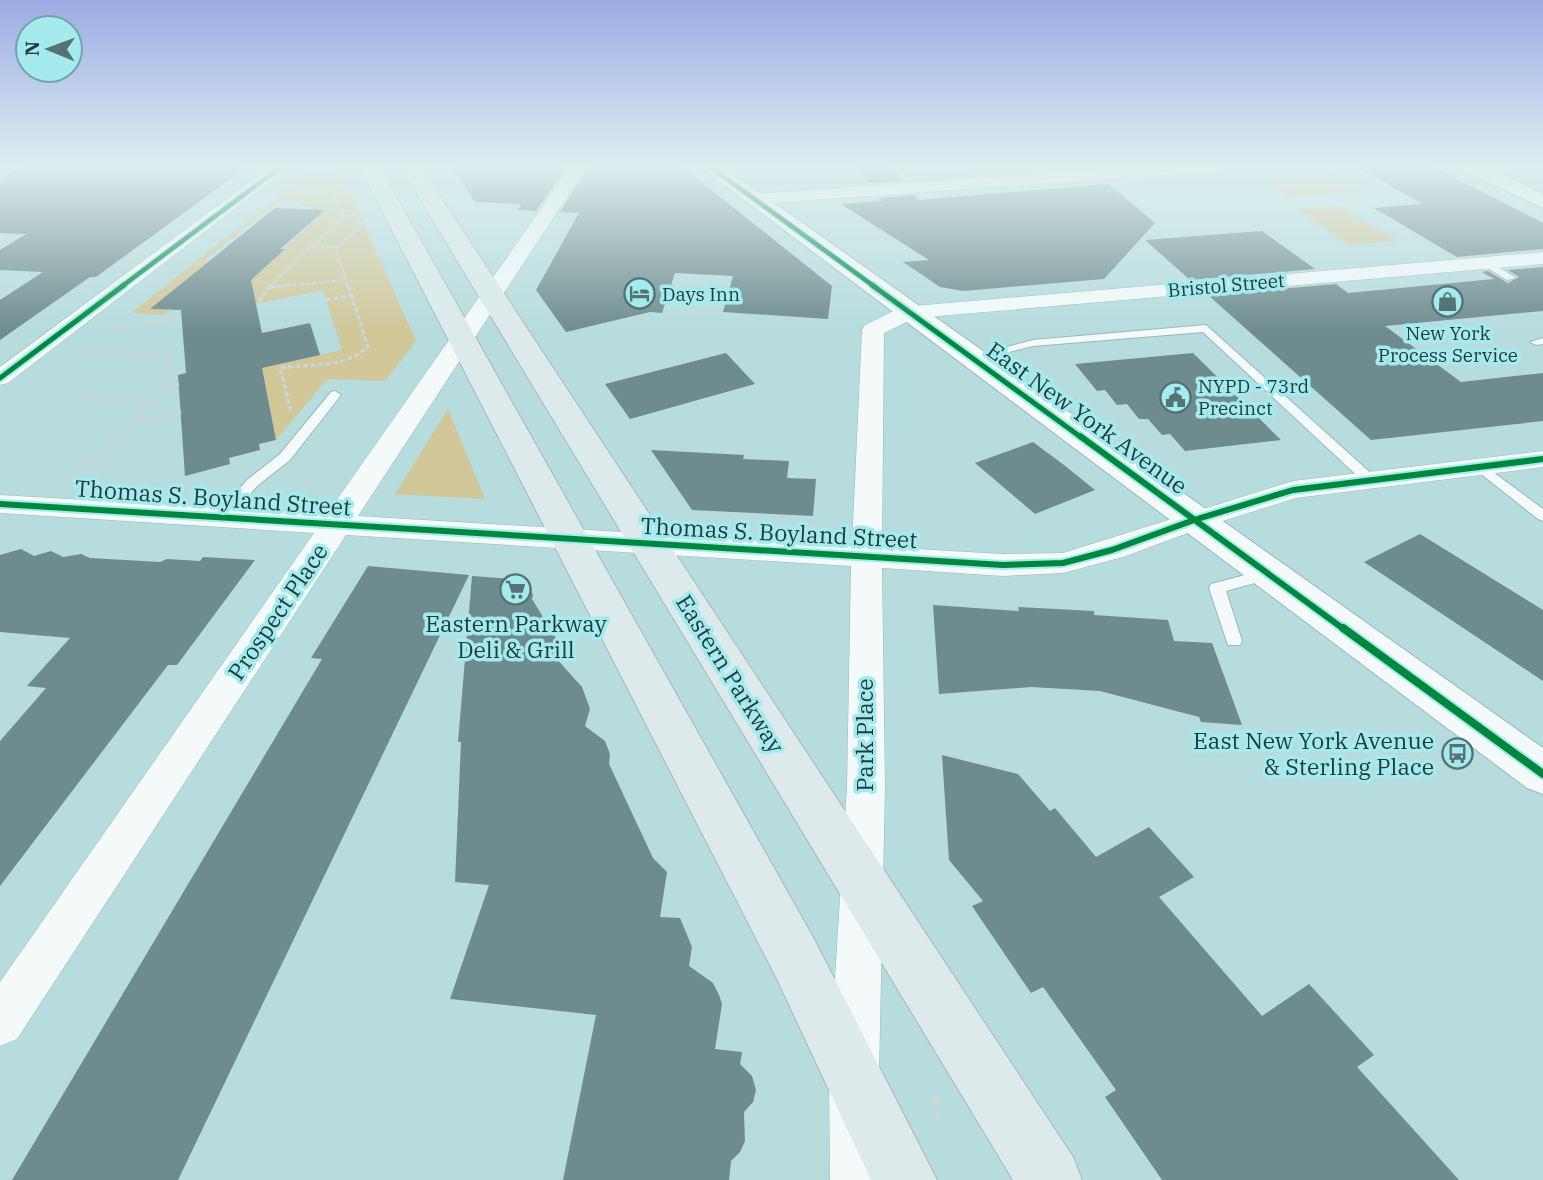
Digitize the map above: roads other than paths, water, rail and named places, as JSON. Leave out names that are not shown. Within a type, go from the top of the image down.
[{"type":"main road","points":[[398,221],[795,958],[905,1180]]},
{"type":"main road","name":"Eastern Parkway","points":[[445,221],[1050,1180]]},
{"type":"main road","name":"East New York Avenue","points":[[784,221],[1543,774]]},
{"type":"street","points":[[0,378],[209,221]]},
{"type":"street","name":"Prospect Place","points":[[0,1022],[541,221]]},
{"type":"street","name":"Bristol Street","points":[[910,312],[1543,258]]},
{"type":"street","name":"Park Place","points":[[856,1180],[854,1074],[866,786],[865,612],[873,330],[910,312]]},
{"type":"street","name":"Thomas S. Boyland Street","points":[[0,504],[1003,565],[1063,562],[1112,550],[1194,520],[1293,490],[1543,459]]},
{"type":"lane","points":[[1486,262],[1511,278]]},
{"type":"lane","points":[[972,358],[1033,343],[1206,328],[1370,480]]},
{"type":"lane","points":[[222,518],[252,483],[285,457],[335,395]]},
{"type":"lane","points":[[1481,467],[1543,516]]},
{"type":"lane","points":[[1234,641],[1217,588],[1268,574]]},
{"type":"place","name":"Days Inn","points":[[639,294]]},
{"type":"place","name":"New York Process Service","points":[[1448,302]]},
{"type":"place","name":"NYPD - 73rd Precinct","points":[[1175,397]]},
{"type":"place","name":"Eastern Parkway Deli & Grill","points":[[516,590]]},
{"type":"place","name":"East New York Avenue & Sterling Place","points":[[1457,754]]}]
